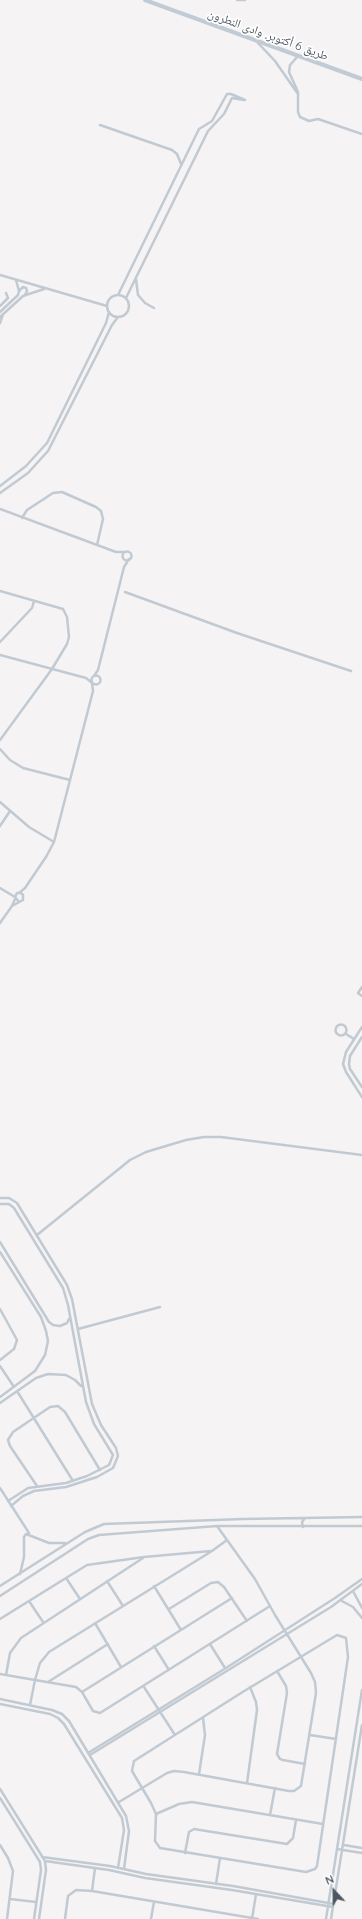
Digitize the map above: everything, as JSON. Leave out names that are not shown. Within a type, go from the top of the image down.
[{"type":"street","name":"طريق 6 أكتوبر, وادى النطرون","points":[[145,0],[362,79]]},
{"type":"street","points":[[237,0],[245,0]]},
{"type":"street","points":[[256,41],[275,61],[299,95]]},
{"type":"street","points":[[298,56],[290,65],[289,72],[299,95],[298,114],[302,119],[309,121],[318,119],[362,134]]},
{"type":"street","points":[[228,94],[245,100],[234,98],[231,99]]},
{"type":"street","points":[[228,94],[231,99]]},
{"type":"street","points":[[118,295],[199,129],[214,118],[228,94]]},
{"type":"street","points":[[126,298],[211,128],[224,114],[231,99]]},
{"type":"street","points":[[206,124],[211,128]]},
{"type":"street","points":[[100,125],[172,150],[177,154],[181,165]]},
{"type":"street","points":[[0,275],[107,306]]},
{"type":"street","points":[[136,276],[138,295],[154,308]]},
{"type":"street","points":[[16,280],[19,291]]},
{"type":"street","points":[[0,312],[16,298],[19,291],[23,288],[26,288],[27,291],[25,295]]},
{"type":"street","points":[[0,317],[25,295],[46,289]]},
{"type":"street","points":[[0,306],[8,298],[6,293]]},
{"type":"street","points":[[0,486],[22,471],[42,451],[106,323],[108,312],[107,306],[110,298],[118,295],[126,298],[129,305],[128,311],[124,316],[112,316],[108,312]]},
{"type":"street","points":[[0,323],[3,314]]},
{"type":"street","points":[[0,493],[28,473],[46,454],[56,439],[112,325],[118,317]]},
{"type":"street","points":[[42,451],[46,454]]},
{"type":"street","points":[[22,518],[27,510],[53,493],[62,492],[96,507],[101,511],[103,519],[97,545]]},
{"type":"street","points":[[0,509],[116,552],[129,559]]},
{"type":"street","points":[[93,691],[93,676],[98,670],[124,567],[131,554],[116,552]]},
{"type":"street","points":[[124,567],[123,557],[125,552]]},
{"type":"street","points":[[0,591],[61,608],[67,614],[68,642],[52,669],[0,740]]},
{"type":"street","points":[[125,592],[237,633],[352,671]]},
{"type":"street","points":[[0,642],[32,608],[34,600]]},
{"type":"street","points":[[0,655],[86,678],[92,683],[97,684]]},
{"type":"street","points":[[0,923],[12,906],[18,893],[25,888],[46,857],[54,842],[93,691],[100,682],[98,670]]},
{"type":"street","points":[[86,678],[93,676],[100,678]]},
{"type":"street","points":[[0,749],[10,760],[24,768],[70,780]]},
{"type":"street","points":[[0,802],[31,829],[54,842]]},
{"type":"street","points":[[0,826],[10,812]]},
{"type":"street","points":[[0,888],[11,893],[18,893],[24,896]]},
{"type":"street","points":[[12,906],[23,900],[25,888]]},
{"type":"street","points":[[11,893],[19,902]]},
{"type":"street","points":[[362,987],[358,992],[362,996]]},
{"type":"street","points":[[346,1034],[348,1030],[338,1024],[335,1030],[343,1036],[346,1034],[354,1039]]},
{"type":"street","points":[[362,1027],[345,1055],[343,1064],[346,1072],[362,1097]]},
{"type":"street","points":[[362,1037],[350,1056],[349,1064],[351,1071],[362,1087]]},
{"type":"street","points":[[37,1235],[130,1160],[146,1152],[186,1140],[204,1137],[221,1137],[362,1155]]},
{"type":"street","points":[[0,1198],[9,1198],[15,1201],[67,1285],[72,1299],[92,1404],[101,1424],[116,1448],[118,1461],[111,1469],[92,1479],[66,1488],[34,1491],[24,1496],[11,1506]]},
{"type":"street","points":[[0,1204],[6,1203],[14,1208],[59,1280],[67,1299],[82,1387],[91,1417],[113,1453],[110,1463],[100,1470],[73,1481],[37,1486],[24,1490],[8,1501]]},
{"type":"street","points":[[0,1242],[49,1322],[53,1325],[60,1326],[67,1323],[70,1318]]},
{"type":"street","points":[[0,1252],[41,1317],[48,1336],[46,1350],[41,1364],[32,1374],[0,1397]]},
{"type":"street","points":[[77,1329],[160,1307]]},
{"type":"street","points":[[0,1309],[17,1340],[14,1349],[0,1360]]},
{"type":"street","points":[[0,1366],[14,1387]]},
{"type":"street","points":[[0,1403],[36,1378],[52,1373],[70,1377],[82,1387]]},
{"type":"street","points":[[17,1391],[73,1481]]},
{"type":"street","points":[[37,1486],[8,1442],[13,1432],[50,1406],[58,1406],[64,1410],[100,1470]]},
{"type":"street","points":[[0,1488],[30,1534],[49,1543],[68,1543]]},
{"type":"street","points":[[0,1586],[85,1532],[99,1526],[117,1523],[362,1517]]},
{"type":"street","points":[[287,1518],[289,1523],[287,1527]]},
{"type":"street","points":[[303,1527],[302,1522],[305,1518]]},
{"type":"street","points":[[145,1530],[146,1523]]},
{"type":"street","points":[[0,1596],[92,1537],[145,1530],[217,1526],[362,1526]]},
{"type":"street","points":[[119,1802],[170,1772],[179,1771],[294,1791],[298,1790],[301,1786],[310,1735],[316,1687],[311,1673],[255,1579],[217,1526]]},
{"type":"street","points":[[20,1574],[24,1557],[24,1537],[26,1534],[30,1534]]},
{"type":"street","points":[[30,1705],[35,1680],[45,1655],[212,1551],[227,1540]]},
{"type":"street","points":[[0,1619],[83,1567],[94,1563],[212,1551]]},
{"type":"street","points":[[6,1675],[10,1653],[16,1642],[43,1622],[144,1557]]},
{"type":"street","points":[[66,1578],[80,1599]]},
{"type":"street","points":[[89,1754],[351,1588],[362,1579]]},
{"type":"street","points":[[107,1581],[123,1606]]},
{"type":"street","points":[[168,1609],[214,1581],[222,1583],[247,1622]]},
{"type":"street","points":[[159,1710],[287,1633],[340,1600],[362,1584]]},
{"type":"street","points":[[154,1586],[181,1630]]},
{"type":"street","points":[[351,1588],[362,1608],[358,1612]]},
{"type":"street","points":[[82,1692],[232,1598]]},
{"type":"street","points":[[335,1598],[358,1612],[362,1618]]},
{"type":"street","points":[[29,1601],[43,1622]]},
{"type":"street","points":[[0,1674],[76,1687],[82,1692],[92,1711],[100,1713],[247,1622],[270,1606]]},
{"type":"street","points":[[95,1623],[121,1667]]},
{"type":"street","points":[[338,1635],[342,1635],[347,1641],[348,1658],[317,1866],[311,1871],[164,1850],[157,1846],[155,1841],[156,1814],[132,1771],[134,1761],[277,1671],[338,1635]]},
{"type":"street","points":[[48,1682],[108,1644]]},
{"type":"street","points":[[210,1644],[225,1668]]},
{"type":"street","points":[[154,1646],[170,1670]]},
{"type":"street","points":[[277,1671],[287,1693],[277,1754],[278,1757],[284,1760],[305,1764]]},
{"type":"street","points":[[144,1686],[175,1735]]},
{"type":"street","points":[[247,1783],[257,1710],[256,1702],[250,1687]]},
{"type":"street","points":[[326,1919],[362,1690]]},
{"type":"street","points":[[0,1699],[52,1710],[62,1714],[69,1721],[104,1777],[126,1816],[129,1826],[124,1869]]},
{"type":"street","points":[[0,1704],[50,1714],[58,1718],[64,1724],[100,1780],[123,1822],[124,1830],[118,1868]]},
{"type":"street","points":[[50,1714],[52,1710]]},
{"type":"street","points":[[199,1774],[205,1734],[203,1717]]},
{"type":"street","points":[[332,1919],[362,1725]]},
{"type":"street","points":[[310,1735],[336,1739]]},
{"type":"street","points":[[100,1780],[104,1777]]},
{"type":"street","points":[[270,1815],[275,1788]]},
{"type":"street","points":[[0,1789],[44,1861],[46,1870],[39,1919]]},
{"type":"street","points":[[0,1798],[40,1862],[39,1883],[34,1919]]},
{"type":"street","points":[[156,1814],[179,1804],[192,1802],[323,1824]]},
{"type":"street","points":[[342,1812],[348,1813]]},
{"type":"street","points":[[185,1853],[189,1832],[194,1829],[287,1844],[293,1838],[296,1820]]},
{"type":"street","points":[[25,1838],[29,1836]]},
{"type":"street","points":[[0,1845],[8,1858],[13,1871],[7,1919]]},
{"type":"street","points":[[344,1845],[362,1848]]},
{"type":"street","points":[[337,1849],[362,1853]]},
{"type":"street","points":[[42,1857],[110,1866],[334,1904]]},
{"type":"street","points":[[216,1884],[220,1858]]},
{"type":"street","points":[[44,1861],[109,1870],[145,1878],[232,1890],[333,1907]]},
{"type":"street","points":[[109,1870],[110,1866]]},
{"type":"street","points":[[92,1891],[95,1868]]},
{"type":"street","points":[[39,1883],[44,1884]]},
{"type":"street","points":[[232,1890],[233,1886]]},
{"type":"street","points":[[65,1919],[70,1893],[76,1890],[92,1891],[258,1919]]},
{"type":"street","points":[[252,1918],[256,1894]]},
{"type":"street","points":[[10,1899],[36,1902]]},
{"type":"street","points":[[151,1919],[154,1902]]}]
